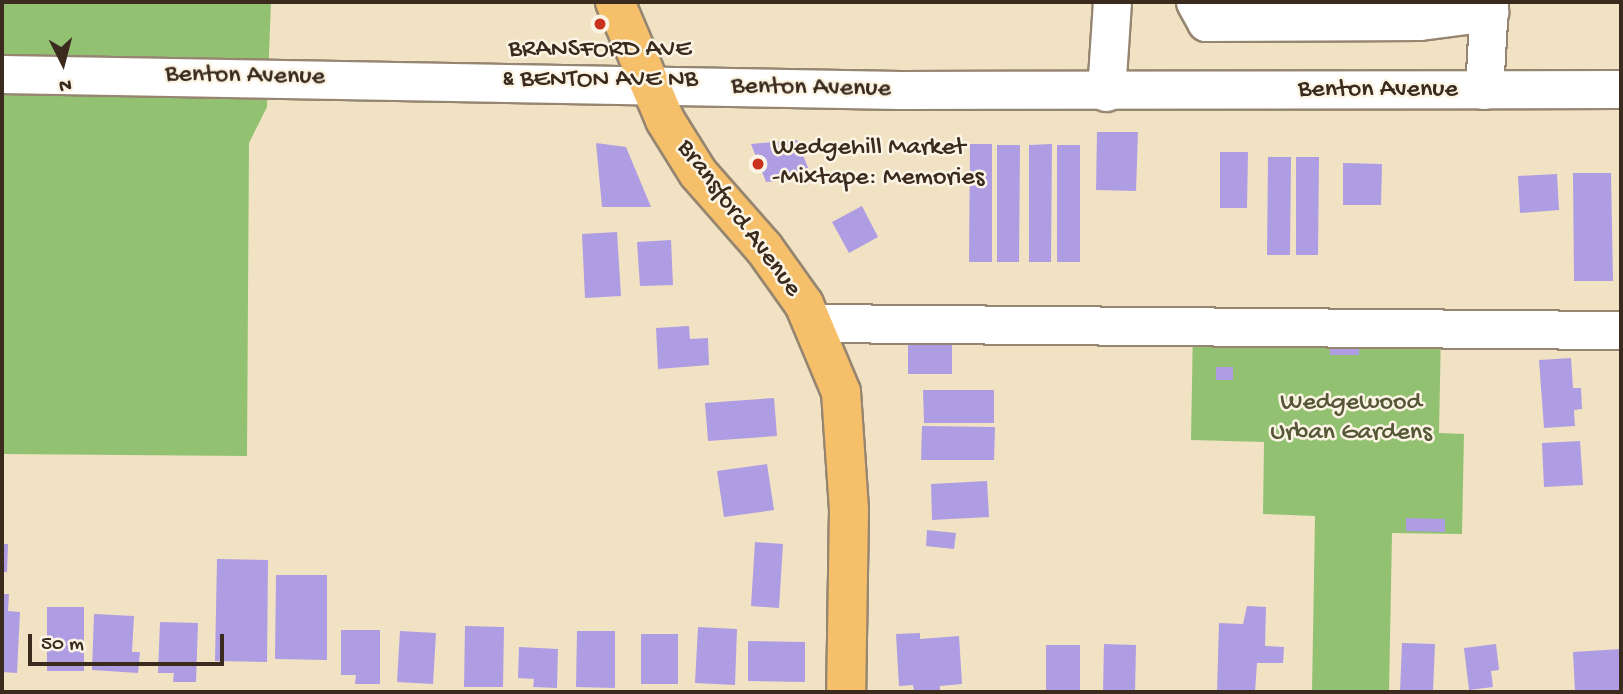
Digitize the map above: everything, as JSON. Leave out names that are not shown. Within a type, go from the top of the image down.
[{"type":"main road","name":"Bransford Avenue","points":[[615,2],[651,88],[698,173],[764,248],[811,323],[841,392],[849,510],[846,692]]},
{"type":"street","points":[[1106,92],[1112,2]]},
{"type":"street","points":[[1195,2],[1206,22],[1291,12],[1420,21],[1489,7],[1484,90]]},
{"type":"street","name":"Benton Avenue","points":[[2,74],[651,88],[1106,92],[1621,89]]},
{"type":"street","points":[[811,323],[1621,330]]},
{"type":"green space","points":[[2,2],[271,2],[267,107],[249,143],[247,456],[2,454]]},
{"type":"green space","name":"Wedgewood Urban Gardens","points":[[1193,326],[1441,330],[1439,433],[1464,434],[1462,534],[1392,533],[1389,692],[1312,692],[1315,516],[1263,514],[1264,442],[1191,440]]},
{"type":"building","points":[[1097,132],[1138,132],[1136,191],[1096,190]]},
{"type":"building","points":[[797,140],[812,178],[766,182],[751,144]]},
{"type":"building","points":[[596,143],[626,147],[651,207],[602,207]]},
{"type":"building","points":[[970,144],[992,144],[992,262],[969,262]]},
{"type":"building","points":[[1052,144],[1051,262],[1029,262],[1029,145]]},
{"type":"building","points":[[997,145],[1020,145],[1019,262],[997,262]]},
{"type":"building","points":[[1057,145],[1080,145],[1080,262],[1057,262]]},
{"type":"building","points":[[1220,152],[1248,152],[1247,208],[1220,208]]},
{"type":"building","points":[[1268,157],[1291,157],[1290,255],[1267,255]]},
{"type":"building","points":[[1296,157],[1319,157],[1318,255],[1296,255]]},
{"type":"building","points":[[1343,163],[1382,164],[1381,205],[1343,205]]},
{"type":"building","points":[[1573,173],[1611,173],[1613,281],[1574,281]]},
{"type":"building","points":[[1557,174],[1559,210],[1520,213],[1518,176]]},
{"type":"building","points":[[862,206],[878,237],[849,253],[832,222]]},
{"type":"building","points":[[617,232],[621,296],[585,298],[582,234]]},
{"type":"building","points":[[671,240],[673,285],[640,286],[637,242]]},
{"type":"building","points":[[689,326],[690,339],[708,338],[709,365],[658,369],[656,328]]},
{"type":"building","points":[[908,339],[952,339],[952,374],[908,374]]},
{"type":"building","points":[[1330,339],[1360,339],[1359,355],[1330,355]]},
{"type":"building","points":[[1571,358],[1573,388],[1581,388],[1582,409],[1574,410],[1575,426],[1544,428],[1539,360]]},
{"type":"building","points":[[1216,367],[1233,367],[1233,380],[1216,380]]},
{"type":"building","points":[[923,390],[994,390],[994,423],[924,423]]},
{"type":"building","points":[[774,398],[777,436],[708,441],[705,403]]},
{"type":"building","points":[[922,426],[995,427],[994,460],[921,460]]},
{"type":"building","points":[[1580,441],[1583,485],[1544,487],[1542,443]]},
{"type":"building","points":[[767,464],[774,510],[724,517],[717,471]]},
{"type":"building","points":[[987,481],[989,517],[932,520],[931,484]]},
{"type":"building","points":[[1406,518],[1445,519],[1445,532],[1406,531]]},
{"type":"building","points":[[927,530],[956,533],[954,549],[926,546]]},
{"type":"building","points":[[755,542],[783,544],[779,608],[751,606]]},
{"type":"building","points":[[2,544],[8,544],[7,572],[2,572]]},
{"type":"building","points":[[217,559],[268,560],[267,662],[215,661]]},
{"type":"building","points":[[276,575],[327,575],[327,660],[275,659]]},
{"type":"building","points":[[2,594],[9,594],[8,611],[20,612],[17,673],[2,672]]},
{"type":"building","points":[[1247,606],[1266,607],[1265,646],[1284,647],[1283,663],[1257,663],[1255,692],[1217,692],[1219,623],[1243,624]]},
{"type":"building","points":[[47,607],[84,607],[84,671],[47,671]]},
{"type":"building","points":[[94,614],[134,616],[132,652],[140,652],[138,673],[92,670]]},
{"type":"building","points":[[160,622],[198,623],[196,682],[173,682],[174,673],[158,673]]},
{"type":"building","points":[[465,626],[504,627],[503,687],[464,687]]},
{"type":"building","points":[[698,627],[737,629],[735,685],[695,683]]},
{"type":"building","points":[[341,630],[380,630],[380,684],[355,684],[356,675],[341,675]]},
{"type":"building","points":[[400,631],[436,633],[433,684],[397,682]]},
{"type":"building","points":[[577,631],[615,631],[615,688],[576,687]]},
{"type":"building","points":[[920,633],[920,639],[959,636],[962,684],[940,686],[940,692],[914,692],[913,685],[899,686],[896,634]]},
{"type":"building","points":[[641,634],[678,634],[678,684],[641,684]]},
{"type":"building","points":[[748,641],[805,642],[805,682],[748,681]]},
{"type":"building","points":[[1402,643],[1435,644],[1433,692],[1400,692]]},
{"type":"building","points":[[1104,644],[1136,645],[1135,692],[1103,692]]},
{"type":"building","points":[[1496,644],[1499,670],[1491,671],[1493,687],[1469,690],[1464,648]]},
{"type":"building","points":[[1046,645],[1080,645],[1080,692],[1046,692]]},
{"type":"building","points":[[519,647],[558,649],[557,688],[533,687],[534,679],[518,678]]},
{"type":"building","points":[[1621,649],[1621,692],[1575,692],[1573,652]]},
{"type":"place","name":"BRANSFORD AVE & BENTON AVE NB","points":[[600,24]]},
{"type":"place","name":"Wedgehill Market -Mixtape: Memories","points":[[758,164]]}]
